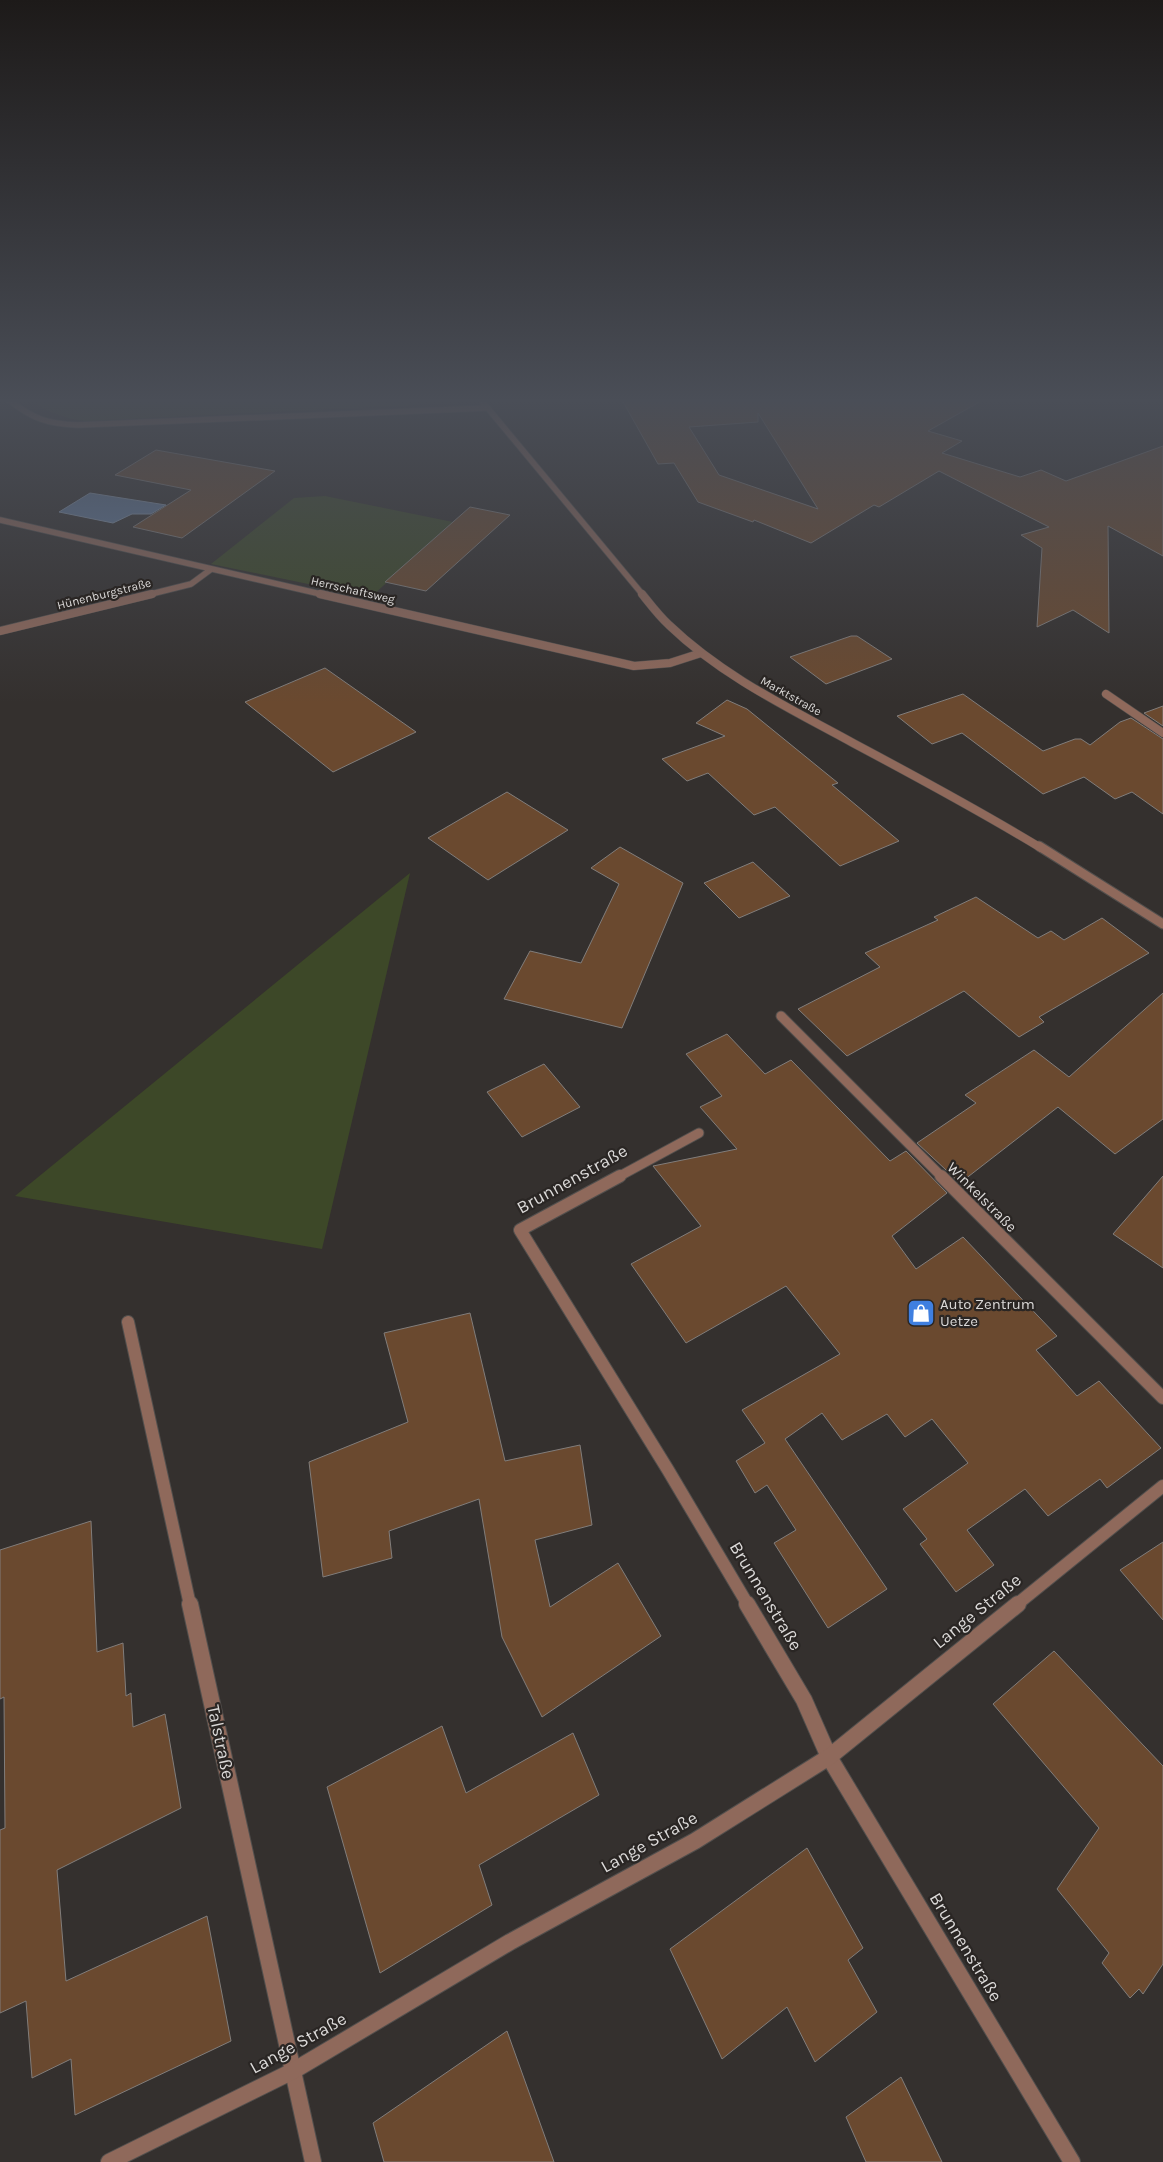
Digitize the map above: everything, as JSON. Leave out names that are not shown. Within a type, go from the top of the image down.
[{"type":"street","name":"Marktstraße","points":[[566,501],[667,624],[701,653],[763,694],[978,810],[1089,876],[1163,924]]},
{"type":"street","name":"Herrschaftsweg","points":[[0,520],[210,570],[634,666],[670,664],[701,653]]},
{"type":"street","name":"Hünenburgstraße","points":[[0,631],[192,584],[210,570]]},
{"type":"street","points":[[1106,694],[1163,733]]},
{"type":"street","name":"Winkelstraße","points":[[781,1016],[1163,1398]]},
{"type":"street","name":"Brunnenstraße","points":[[699,1133],[520,1230],[668,1470],[804,1700],[829,1757],[1072,2162]]},
{"type":"street","name":"Talstraße","points":[[128,1322],[313,2162]]},
{"type":"street","name":"Lange Straße","points":[[109,2162],[293,2071],[510,1942],[695,1841],[829,1757],[1163,1486]]},
{"type":"green space","points":[[290,501],[349,501],[453,522],[371,597],[211,564]]},
{"type":"green space","points":[[410,873],[322,1249],[15,1196]]},
{"type":"water","points":[[77,501],[140,501],[166,505],[151,514],[132,514],[113,523],[59,512]]},
{"type":"building","points":[[174,501],[234,501],[182,538],[133,527]]},
{"type":"building","points":[[794,501],[818,509],[813,501],[889,501],[879,507],[874,505],[811,543],[754,520],[753,522],[698,502]]},
{"type":"building","points":[[998,501],[1163,501],[1163,556],[1108,526],[1109,633],[1073,610],[1037,627],[1042,548],[1021,535],[1049,527]]},
{"type":"building","points":[[470,507],[510,515],[426,591],[385,582]]},
{"type":"building","points":[[851,636],[857,636],[892,659],[826,684],[790,657]]},
{"type":"building","points":[[325,668],[416,732],[333,772],[245,702]]},
{"type":"building","points":[[963,694],[1043,751],[1075,739],[1081,739],[1090,745],[1120,722],[1131,718],[1163,739],[1163,814],[1132,792],[1115,799],[1084,777],[1043,794],[962,733],[932,744],[897,716]]},
{"type":"building","points":[[727,700],[747,709],[838,783],[832,785],[899,841],[840,866],[775,807],[754,815],[708,773],[687,781],[662,759],[725,736],[696,723]]},
{"type":"building","points":[[1163,706],[1163,726],[1144,713]]},
{"type":"building","points":[[507,792],[568,830],[488,880],[428,838]]},
{"type":"building","points":[[620,847],[683,883],[622,1028],[504,999],[530,951],[581,963],[619,884],[591,868]]},
{"type":"building","points":[[753,862],[790,896],[739,918],[704,883]]},
{"type":"building","points":[[976,897],[1038,938],[1051,931],[1064,940],[1102,918],[1149,953],[1039,1017],[1044,1022],[1019,1037],[964,991],[847,1056],[798,1009],[880,967],[865,953],[938,920],[934,917]]},
{"type":"building","points":[[1163,993],[1163,1119],[1115,1154],[1058,1107],[960,1183],[917,1143],[976,1103],[965,1095],[1034,1050],[1069,1077]]},
{"type":"building","points":[[727,1034],[765,1074],[791,1060],[890,1161],[906,1151],[947,1193],[892,1236],[916,1269],[963,1237],[1057,1336],[1036,1350],[1077,1396],[1099,1381],[1161,1448],[1107,1488],[1100,1479],[1048,1516],[1025,1489],[967,1530],[994,1565],[956,1592],[920,1544],[927,1539],[903,1509],[968,1463],[932,1419],[905,1437],[887,1414],[842,1440],[822,1413],[785,1439],[887,1589],[828,1628],[774,1543],[796,1530],[767,1485],[755,1493],[736,1461],[765,1443],[742,1410],[840,1354],[786,1286],[686,1343],[631,1264],[701,1226],[653,1166],[737,1149],[700,1107],[722,1096],[686,1054]]},
{"type":"building","points":[[544,1064],[580,1107],[522,1137],[487,1092]]},
{"type":"building","points":[[1163,1176],[1163,1268],[1113,1234]]},
{"type":"building","points":[[470,1313],[505,1461],[580,1445],[592,1525],[535,1540],[550,1607],[618,1563],[661,1636],[542,1717],[502,1637],[479,1499],[389,1531],[392,1558],[323,1577],[309,1462],[408,1422],[384,1333]]},
{"type":"building","points":[[91,1521],[97,1652],[123,1643],[126,1696],[131,1693],[133,1727],[165,1714],[181,1808],[57,1870],[66,1981],[207,1916],[231,2041],[75,2115],[71,2059],[32,2078],[26,2001],[0,2013],[0,1830],[5,1828],[4,1697],[0,1699],[0,1550]]},
{"type":"building","points":[[1163,1542],[1163,1620],[1120,1570]]},
{"type":"building","points":[[1054,1651],[1163,1766],[1163,1964],[1143,1994],[1139,1989],[1130,1998],[1102,1963],[1109,1953],[1057,1889],[1099,1828],[993,1704]]},
{"type":"building","points":[[442,1726],[466,1793],[573,1733],[599,1795],[479,1865],[492,1905],[380,1973],[327,1787]]},
{"type":"building","points":[[807,1848],[863,1948],[848,1960],[877,2012],[815,2062],[787,2007],[722,2059],[670,1949]]},
{"type":"building","points":[[507,2031],[554,2162],[384,2162],[373,2123]]},
{"type":"building","points":[[901,2077],[942,2162],[866,2162],[846,2117]]},
{"type":"place","name":"Auto Zentrum Uetze","points":[[921,1313]]}]
